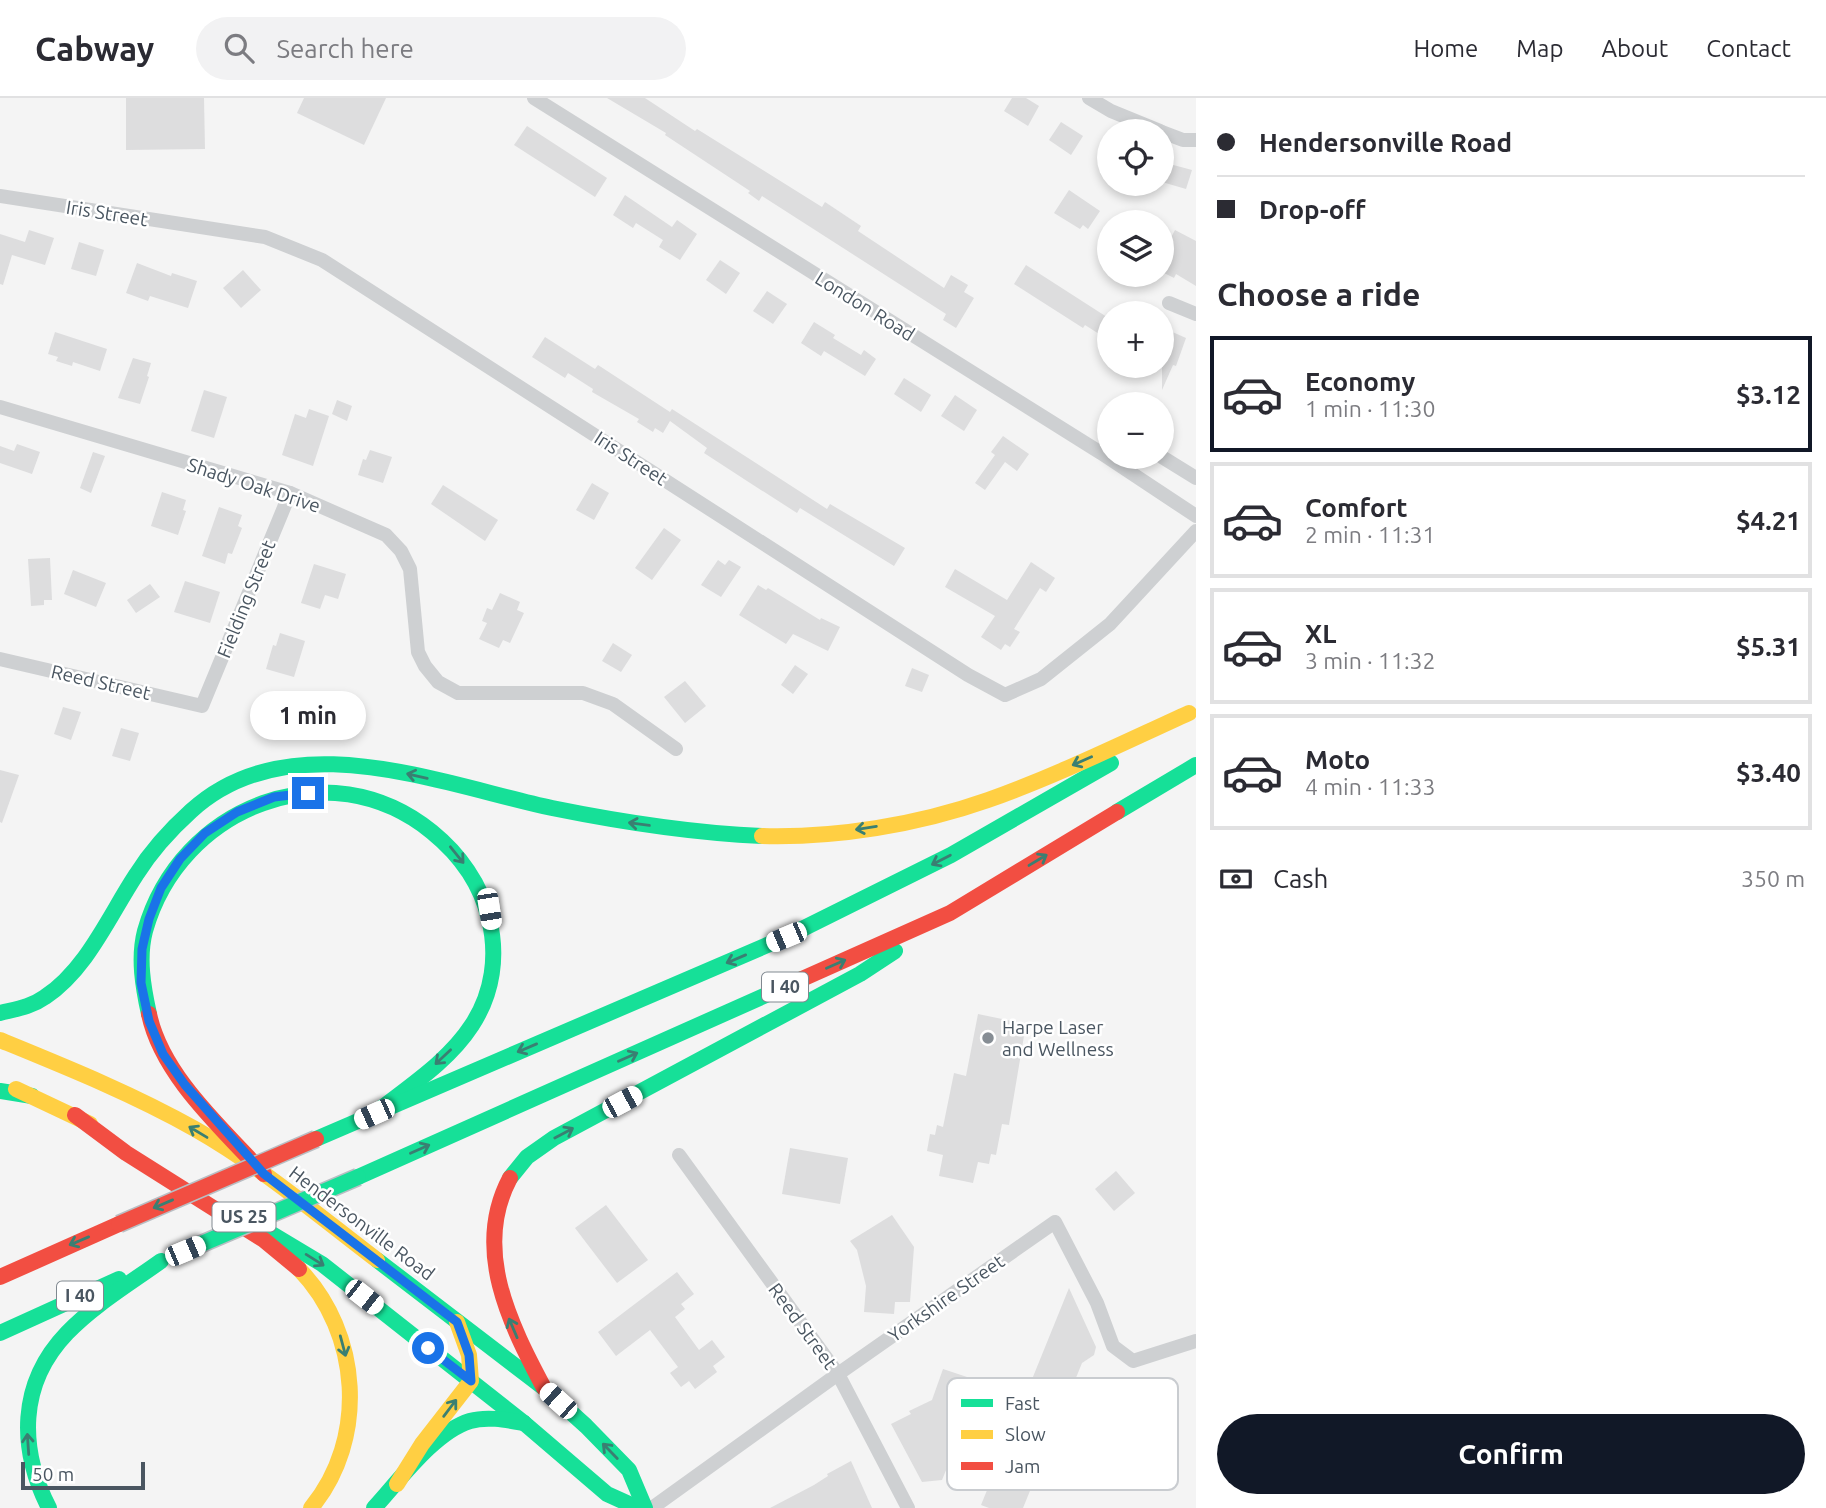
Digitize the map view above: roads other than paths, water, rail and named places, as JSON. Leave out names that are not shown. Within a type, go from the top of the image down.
[{"type":"main road","points":[[0,1013],[31,1005],[52,992],[71,975],[146,860],[173,828],[197,806],[223,788],[258,772],[315,762],[347,763],[382,768],[632,824],[771,836],[834,833],[888,825],[961,808],[1027,785],[1193,711]]},
{"type":"main road","name":"I 40","points":[[0,1277],[775,942],[869,897],[1030,811],[1193,711]]},
{"type":"main road","name":"I 40","points":[[0,1333],[950,913],[1196,765]]},
{"type":"main road","points":[[264,1174],[185,1085],[163,1054],[149,1021],[141,983],[142,949],[149,919],[161,888],[180,859],[205,833],[237,812],[274,797],[308,793],[349,793],[384,803],[420,822],[450,846],[471,873],[489,909],[494,939],[491,980],[480,1012],[463,1038],[374,1114]]},
{"type":"main road","points":[[544,1388],[518,1340],[500,1297],[493,1257],[495,1220],[506,1183],[526,1158],[554,1138],[860,974],[950,913]]},
{"type":"main road","name":"Hendersonville Road","points":[[0,1040],[87,1075],[141,1101],[195,1129],[264,1174],[544,1388],[629,1470],[645,1508]]},
{"type":"main road","name":"US 25","points":[[0,1083],[75,1115],[322,1264],[524,1423],[607,1494],[638,1508]]},
{"type":"main road","points":[[0,1091],[32,1096]]},
{"type":"main road","points":[[75,1115],[112,1144],[251,1232],[282,1255],[307,1277],[317,1290],[338,1329],[350,1376],[349,1420],[340,1460],[321,1497],[311,1508]]},
{"type":"main road","points":[[0,1269],[40,1258]]},
{"type":"main road","points":[[49,1508],[39,1492],[29,1461],[26,1436],[29,1404],[39,1372],[57,1344],[74,1328],[161,1261]]},
{"type":"main road","points":[[397,1484],[422,1444],[471,1381],[469,1355],[457,1322]]},
{"type":"main road","points":[[374,1508],[444,1434],[467,1421],[492,1418],[524,1423]]},
{"type":"street","name":"London Road","points":[[534,98],[1097,447]]},
{"type":"street","points":[[1089,98],[1130,119]]},
{"type":"street","points":[[1174,137],[1196,140]]},
{"type":"street","name":"Iris Street","points":[[0,197],[265,237],[322,260],[968,675],[1005,695],[1041,679],[1100,633],[1196,531]]},
{"type":"street","points":[[1174,305],[1196,314]]},
{"type":"street","name":"Shady Oak Drive","points":[[0,407],[290,493],[386,535],[401,551],[410,569],[418,652],[438,682],[458,693],[583,693],[613,704],[676,749]]},
{"type":"street","points":[[1174,464],[1196,478]]},
{"type":"street","name":"London Road","points":[[1129,469],[1196,516]]},
{"type":"street","name":"Fielding Street","points":[[202,706],[290,493]]},
{"type":"street","name":"Reed Street","points":[[0,659],[202,706]]},
{"type":"street","name":"Reed Street","points":[[679,1156],[838,1374],[908,1508]]},
{"type":"street","name":"Yorkshire Street","points":[[652,1508],[1055,1222],[1097,1303],[1113,1346],[1133,1361],[1196,1341]]},
{"type":"place","name":"Harpe Laser and Wellness","points":[[988,1038]]}]
